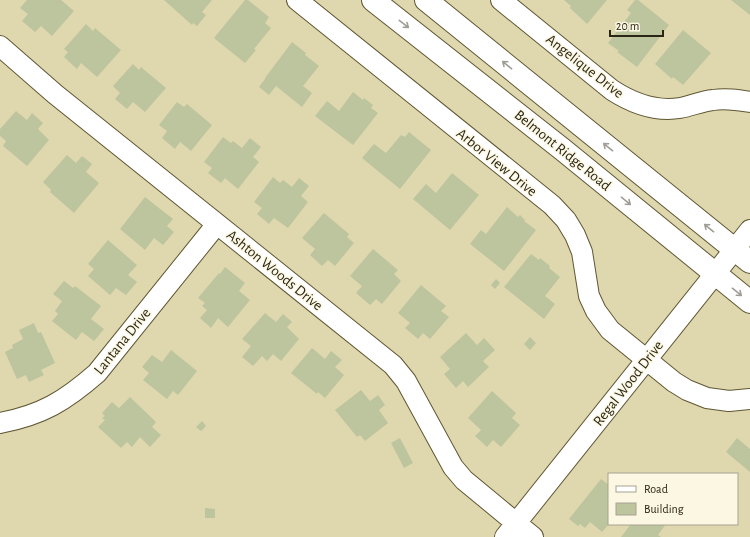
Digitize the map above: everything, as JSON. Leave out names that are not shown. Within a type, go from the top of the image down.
[{"type":"main road","name":"Belmont Ridge Road","points":[[373,0],[562,149],[750,302]]},
{"type":"main road","name":"Belmont Ridge Road","points":[[426,0],[742,255]]},
{"type":"street","name":"Arbor View Drive","points":[[297,0],[552,205],[566,220],[575,235],[582,252],[589,296],[596,311],[610,330],[687,390],[707,398],[729,401],[750,398]]},
{"type":"street","name":"Angelique Drive","points":[[501,0],[612,90],[625,98],[642,105],[660,109],[678,108],[712,100],[734,99],[750,102]]},
{"type":"street","name":"Ashton Woods Drive","points":[[0,46],[55,94],[393,365],[406,381],[454,467],[469,486],[511,530],[533,537]]},
{"type":"street","name":"Lantana Drive","points":[[0,423],[30,416],[55,405],[77,391],[97,373],[217,224]]},
{"type":"street","name":"Regal Wood Drive","points":[[511,530],[715,274],[742,255],[750,230]]},
{"type":"building","points":[[27,0],[61,0],[74,11],[52,36],[41,26],[35,32],[22,21],[28,14],[20,8]]},
{"type":"building","points":[[164,0],[212,0],[202,12],[206,15],[197,26],[193,23],[192,25]]},
{"type":"building","points":[[245,0],[248,0],[269,17],[265,23],[271,28],[245,63],[214,38]]},
{"type":"building","points":[[564,0],[607,0],[587,24],[570,8],[571,6]]},
{"type":"building","points":[[635,0],[638,0],[669,25],[637,67],[608,43],[631,13],[627,10]]},
{"type":"building","points":[[731,0],[750,0],[750,15]]},
{"type":"building","points":[[86,24],[93,31],[95,28],[121,50],[97,77],[81,63],[77,69],[64,57],[68,52],[64,49]]},
{"type":"building","points":[[683,30],[711,53],[683,85],[673,77],[672,79],[655,64]]},
{"type":"building","points":[[292,42],[319,66],[303,86],[312,93],[302,107],[276,86],[269,95],[259,87]]},
{"type":"building","points":[[133,64],[139,70],[141,67],[166,88],[145,112],[133,102],[127,109],[115,99],[120,93],[113,86]]},
{"type":"building","points":[[353,92],[363,100],[364,98],[373,105],[371,108],[378,113],[353,145],[315,116],[327,101],[339,111]]},
{"type":"building","points":[[177,102],[184,107],[187,104],[212,125],[191,151],[180,142],[175,149],[162,138],[167,131],[159,125]]},
{"type":"building","points":[[16,111],[27,120],[32,113],[43,123],[38,129],[49,140],[27,166],[3,146],[6,141],[0,136],[0,129]]},
{"type":"building","points":[[409,132],[431,150],[400,189],[362,158],[374,144],[386,153],[401,135],[405,137]]},
{"type":"building","points":[[223,137],[231,143],[233,141],[242,148],[250,138],[261,147],[253,157],[259,162],[238,189],[225,178],[221,183],[208,173],[212,168],[204,162]]},
{"type":"building","points":[[67,155],[76,163],[82,156],[92,164],[86,172],[99,183],[74,213],[50,192],[51,190],[43,182]]},
{"type":"building","points":[[452,173],[479,195],[450,230],[413,199],[426,184],[436,193]]},
{"type":"building","points":[[273,177],[280,183],[283,180],[292,187],[299,178],[309,186],[301,196],[308,202],[288,228],[274,218],[269,224],[257,214],[262,208],[254,202]]},
{"type":"building","points":[[145,197],[173,219],[167,226],[174,232],[163,245],[154,238],[145,250],[120,229]]},
{"type":"building","points":[[507,207],[518,217],[520,215],[525,220],[524,221],[536,230],[504,271],[470,244],[481,230],[486,234]]},
{"type":"building","points":[[324,213],[349,234],[347,237],[354,243],[335,266],[328,260],[322,266],[310,255],[315,249],[302,238]]},
{"type":"building","points":[[108,240],[137,265],[128,275],[137,282],[126,295],[116,288],[110,295],[88,276],[94,269],[88,264]]},
{"type":"building","points":[[373,249],[398,270],[394,274],[401,281],[382,304],[376,299],[370,305],[356,293],[362,286],[350,276]]},
{"type":"building","points":[[531,254],[539,260],[540,258],[560,277],[545,296],[555,304],[544,319],[504,287]]},
{"type":"building","points":[[225,267],[245,283],[239,291],[250,300],[228,327],[218,318],[211,328],[200,318],[207,310],[202,306],[205,303],[198,298]]},
{"type":"building","points":[[496,279],[500,283],[495,289],[491,285]]},
{"type":"building","points":[[64,281],[73,288],[75,286],[101,306],[91,319],[104,329],[94,341],[82,332],[76,340],[52,321],[58,314],[55,311],[62,301],[53,294]]},
{"type":"building","points":[[421,285],[446,306],[441,311],[449,317],[430,339],[423,333],[418,339],[405,328],[410,323],[398,313]]},
{"type":"building","points":[[265,313],[276,322],[283,314],[292,322],[287,327],[299,339],[281,361],[273,354],[267,361],[262,356],[253,366],[242,357],[251,346],[242,339]]},
{"type":"building","points":[[34,323],[38,333],[41,332],[55,363],[41,370],[44,375],[29,382],[26,375],[17,379],[5,352],[13,348],[12,345],[23,339],[19,330]]},
{"type":"building","points":[[466,333],[477,345],[484,338],[495,350],[483,361],[489,367],[468,387],[463,381],[456,388],[444,374],[450,369],[440,357]]},
{"type":"building","points":[[530,337],[536,343],[530,350],[524,344]]},
{"type":"building","points":[[312,348],[325,359],[331,351],[342,360],[335,367],[344,375],[325,398],[318,392],[317,394],[291,373]]},
{"type":"building","points":[[171,350],[197,371],[178,395],[173,391],[167,399],[143,380],[149,373],[142,367],[152,355],[162,362]]},
{"type":"building","points":[[361,390],[370,401],[378,395],[385,405],[379,410],[388,423],[365,441],[360,435],[357,437],[335,410]]},
{"type":"building","points":[[492,391],[516,413],[512,418],[520,425],[501,447],[493,440],[487,447],[475,436],[481,430],[468,418]]},
{"type":"building","points":[[130,397],[156,422],[152,427],[161,435],[150,447],[140,437],[132,447],[127,442],[121,448],[98,427],[105,420],[102,418],[105,416],[102,413],[112,402],[119,408]]},
{"type":"building","points":[[202,421],[206,426],[201,431],[196,427]]},
{"type":"building","points":[[400,438],[413,463],[404,468],[391,443]]},
{"type":"building","points":[[737,438],[750,449],[750,472],[726,452]]},
{"type":"building","points":[[601,479],[608,484],[608,525],[602,532],[590,522],[585,528],[580,524],[578,526],[569,519]]},
{"type":"building","points":[[205,508],[215,509],[215,518],[205,518]]},
{"type":"building","points":[[630,525],[665,525],[658,535],[661,537],[621,537]]}]
